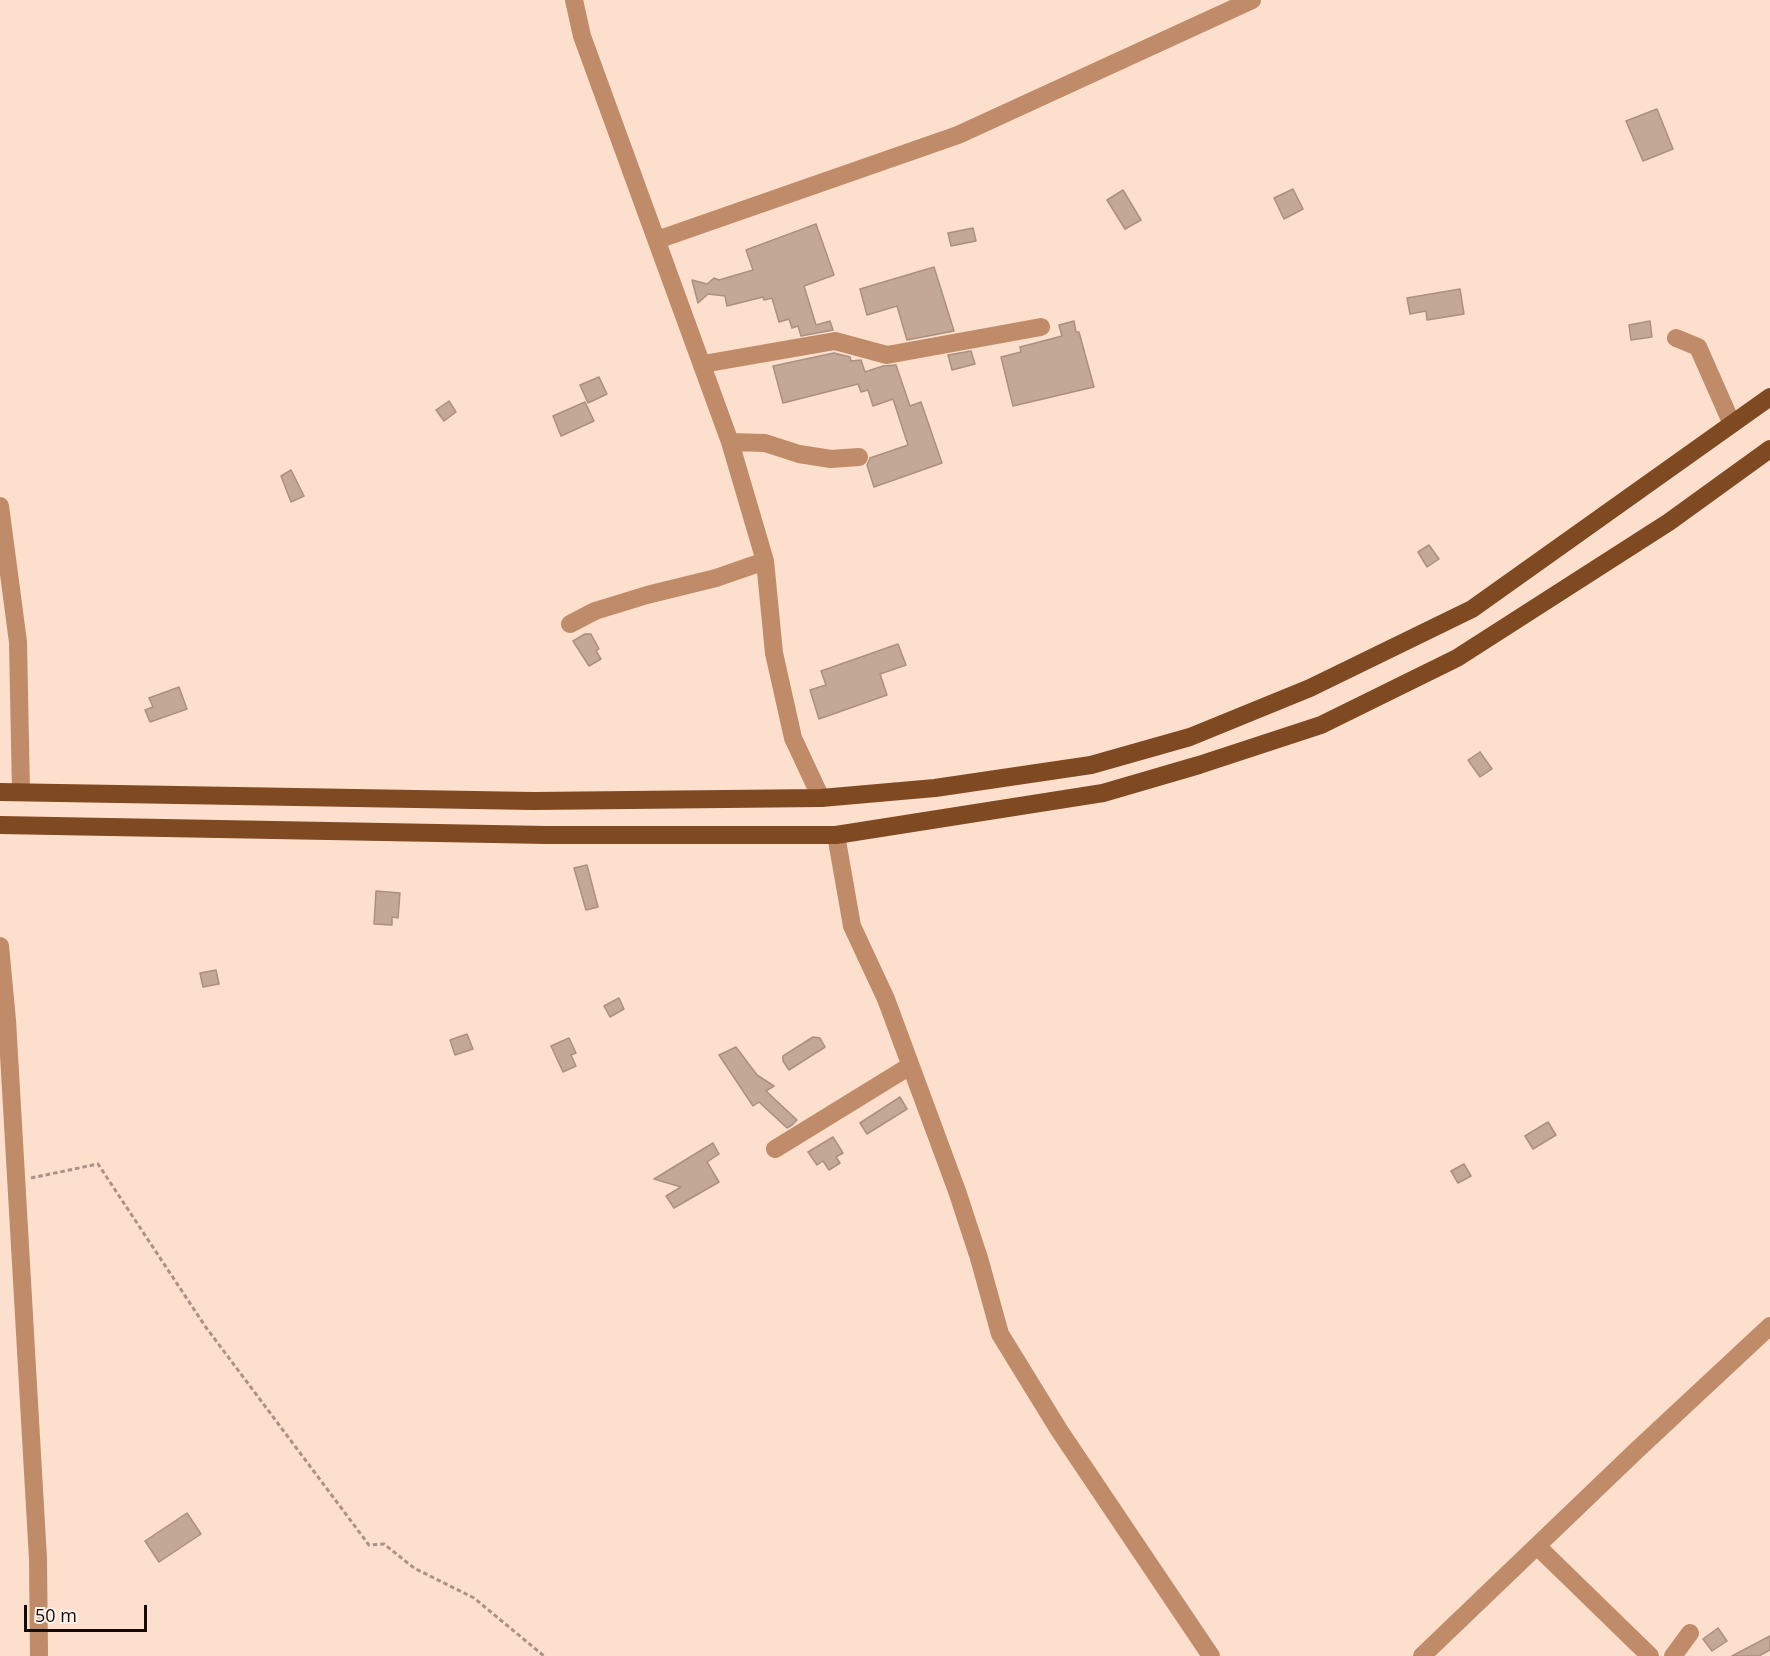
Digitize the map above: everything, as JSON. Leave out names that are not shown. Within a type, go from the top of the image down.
[{"type":"main road","points":[[0,792],[533,801],[821,798],[934,788],[1091,765],[1190,738],[1310,688],[1472,609],[1770,397]]},
{"type":"main road","points":[[0,825],[547,835],[836,835],[1103,793],[1322,725],[1457,658],[1669,522],[1770,449]]},
{"type":"street","points":[[574,0],[582,36],[730,442],[765,561],[774,653],[793,738],[821,798]]},
{"type":"street","points":[[657,240],[958,135],[1252,0]]},
{"type":"street","points":[[703,364],[835,341],[888,355],[1041,327]]},
{"type":"street","points":[[1677,338],[1698,347],[1732,424]]},
{"type":"street","points":[[730,442],[765,443],[799,454],[831,459],[860,457]]},
{"type":"street","points":[[0,506],[18,642],[21,792]]},
{"type":"street","points":[[570,624],[595,611],[716,578],[765,561]]},
{"type":"street","points":[[836,835],[852,926],[886,999],[957,1191],[1000,1334],[1059,1430],[1211,1656]]},
{"type":"street","points":[[0,946],[8,1020],[38,1558],[39,1656]]},
{"type":"street","points":[[775,1149],[910,1065]]},
{"type":"street","points":[[1422,1656],[1770,1326]]},
{"type":"street","points":[[1537,1546],[1650,1656]]},
{"type":"street","points":[[1672,1656],[1690,1633]]},
{"type":"path","points":[[17,1181],[98,1164],[205,1326],[369,1545],[384,1544],[414,1568],[474,1598],[544,1656]]},
{"type":"building","points":[[1657,109],[1673,149],[1643,161],[1626,121]]},
{"type":"building","points":[[1293,189],[1303,209],[1284,219],[1274,198]]},
{"type":"building","points":[[1123,190],[1141,220],[1125,229],[1107,200]]},
{"type":"building","points":[[816,224],[834,275],[804,286],[816,325],[830,321],[833,330],[801,336],[798,326],[792,328],[789,319],[779,322],[772,298],[764,300],[763,297],[727,306],[725,296],[708,294],[698,303],[692,280],[707,284],[714,278],[719,280],[753,270],[746,250]]},
{"type":"building","points":[[973,228],[976,241],[951,246],[948,233]]},
{"type":"building","points":[[934,267],[954,331],[907,340],[897,306],[867,315],[860,289]]},
{"type":"building","points":[[1460,289],[1464,314],[1427,320],[1426,311],[1410,314],[1407,298]]},
{"type":"building","points":[[1074,321],[1094,387],[1013,406],[1001,357],[1021,352],[1020,347],[1062,336],[1059,325]]},
{"type":"building","points":[[1650,321],[1652,337],[1631,340],[1629,325]]},
{"type":"building","points":[[971,351],[975,364],[952,370],[948,355]]},
{"type":"building","points":[[834,353],[850,357],[851,361],[861,360],[865,372],[883,366],[896,365],[910,406],[921,402],[942,463],[874,487],[867,465],[870,458],[908,445],[893,399],[873,406],[868,390],[861,392],[858,384],[783,403],[773,366]]},
{"type":"building","points":[[599,377],[607,394],[588,403],[580,385]]},
{"type":"building","points":[[449,401],[456,412],[444,421],[436,410]]},
{"type":"building","points":[[585,402],[594,421],[561,436],[553,416]]},
{"type":"building","points":[[291,470],[304,496],[291,502],[281,476]]},
{"type":"building","points":[[1429,545],[1439,559],[1427,567],[1418,552]]},
{"type":"building","points":[[585,634],[591,634],[599,649],[596,651],[601,659],[589,666],[573,641]]},
{"type":"building","points":[[898,644],[906,665],[880,674],[887,695],[819,719],[810,690],[826,685],[821,671]]},
{"type":"building","points":[[179,687],[187,709],[150,722],[145,710],[153,707],[149,698]]},
{"type":"building","points":[[1480,752],[1492,769],[1480,777],[1468,760]]},
{"type":"building","points":[[587,865],[598,907],[586,910],[574,868]]},
{"type":"building","points":[[376,891],[400,893],[398,918],[392,917],[392,925],[374,924]]},
{"type":"building","points":[[216,970],[219,984],[203,987],[200,973]]},
{"type":"building","points":[[619,998],[624,1009],[610,1017],[604,1006]]},
{"type":"building","points":[[467,1034],[473,1049],[455,1055],[450,1040]]},
{"type":"building","points":[[813,1037],[820,1038],[825,1047],[789,1070],[783,1061],[783,1056]]},
{"type":"building","points":[[569,1038],[576,1053],[571,1055],[576,1066],[563,1072],[551,1046]]},
{"type":"building","points":[[736,1047],[757,1075],[774,1086],[766,1091],[797,1120],[792,1125],[787,1128],[759,1102],[753,1106],[719,1055]]},
{"type":"building","points":[[900,1097],[907,1109],[867,1134],[860,1123]]},
{"type":"building","points":[[1548,1122],[1556,1135],[1533,1149],[1525,1136]]},
{"type":"building","points":[[833,1137],[843,1153],[836,1157],[840,1163],[829,1170],[823,1161],[817,1165],[808,1152]]},
{"type":"building","points":[[713,1143],[719,1154],[707,1162],[719,1182],[674,1208],[666,1196],[681,1187],[654,1179]]},
{"type":"building","points":[[1464,1164],[1471,1176],[1458,1183],[1451,1171]]},
{"type":"building","points":[[187,1513],[201,1534],[159,1562],[145,1541]]},
{"type":"building","points":[[1718,1628],[1727,1641],[1712,1651],[1703,1639]]},
{"type":"building","points":[[1770,1636],[1770,1650],[1759,1656],[1732,1656]]}]
